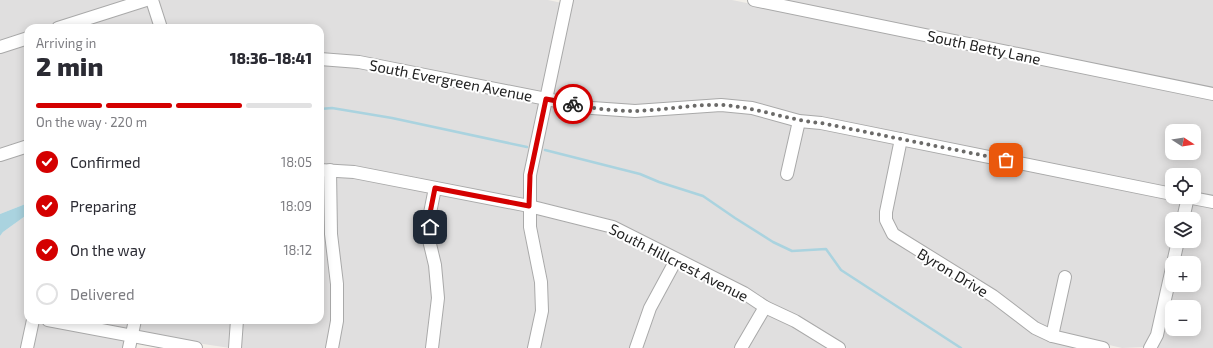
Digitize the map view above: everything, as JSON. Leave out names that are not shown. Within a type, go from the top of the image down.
[{"type":"street","points":[[71,24],[146,0]]},
{"type":"street","points":[[152,0],[160,24]]},
{"type":"street","points":[[534,348],[542,311],[541,282],[530,227],[530,175],[568,0]]},
{"type":"street","name":"South Betty Lane","points":[[754,0],[1213,94]]},
{"type":"street","points":[[0,47],[24,39]]},
{"type":"street","name":"South Evergreen Avenue","points":[[324,59],[359,62],[592,108],[636,111],[721,105],[752,108],[798,121],[821,123],[1165,193]]},
{"type":"street","points":[[787,174],[798,121]]},
{"type":"street","name":"Byron Drive","points":[[901,139],[886,212],[886,220],[893,234],[993,296],[1035,328],[1052,336],[1103,348]]},
{"type":"street","points":[[0,155],[24,147]]},
{"type":"street","points":[[325,170],[337,284],[337,321],[332,348]]},
{"type":"street","name":"South Hillcrest Avenue","points":[[325,170],[354,172],[529,206],[613,227],[644,240],[676,260],[705,271],[744,292],[765,307],[795,321],[840,348]]},
{"type":"street","points":[[432,348],[436,332],[438,298],[435,265],[430,240],[430,213],[435,188]]},
{"type":"street","points":[[1201,200],[1213,202]]},
{"type":"street","points":[[636,348],[650,308],[676,260]]},
{"type":"street","points":[[1052,336],[1065,277]]},
{"type":"street","points":[[1150,348],[1154,345],[1157,335],[1167,292]]},
{"type":"street","points":[[741,348],[765,307]]},
{"type":"street","points":[[27,348],[32,324]]},
{"type":"street","points":[[62,324],[131,343],[196,348]]},
{"type":"street","points":[[131,343],[134,324]]},
{"type":"street","points":[[234,348],[237,324]]},
{"type":"shaded area","points":[[0,0],[132,0],[57,24],[24,24],[24,34],[0,42]]},
{"type":"shaded area","points":[[548,0],[562,3],[542,94],[324,55],[324,24],[165,24],[158,1]]},
{"type":"shaded area","points":[[572,0],[732,0],[1213,98],[1213,198],[1201,195],[1201,168],[1165,168],[1165,188],[799,117],[777,110],[592,104],[551,96]]},
{"type":"shaded area","points":[[775,0],[1213,0],[1213,89]]},
{"type":"shaded area","points":[[149,4],[155,24],[86,24]]},
{"type":"shaded area","points":[[24,43],[24,142],[0,151],[0,51]]},
{"type":"shaded area","points":[[324,63],[332,63],[540,102],[525,201],[324,167]]},
{"type":"shaded area","points":[[549,104],[721,110],[751,113],[793,124],[782,176],[791,179],[802,126],[895,142],[881,221],[990,300],[1083,348],[847,348],[835,339],[678,256],[646,237],[615,223],[534,203],[535,176]]},
{"type":"shaded area","points":[[905,144],[1165,197],[1165,204],[1181,204],[1179,212],[1165,212],[1165,248],[1171,248],[1170,256],[1165,256],[1165,278],[1153,334],[1144,347],[1122,348],[1058,333],[1070,274],[1061,272],[1049,329],[1038,324],[901,235],[893,226],[891,213]]},
{"type":"shaded area","points":[[24,152],[24,205],[0,214],[0,160]]},
{"type":"shaded area","points":[[324,174],[326,174],[332,284],[332,320],[327,348],[239,348],[242,324],[324,324]]},
{"type":"shaded area","points":[[335,175],[429,191],[430,266],[433,298],[427,348],[337,348]]},
{"type":"shaded area","points":[[439,193],[525,210],[536,282],[537,310],[529,348],[437,348],[443,299],[434,240],[434,214]]},
{"type":"shaded area","points":[[1191,204],[1213,206],[1213,348],[1157,348],[1162,336],[1165,322],[1165,336],[1201,336],[1201,300],[1170,300],[1171,292],[1201,292],[1201,256],[1180,256],[1181,248],[1201,248],[1201,212],[1189,212]]},
{"type":"shaded area","points":[[534,212],[612,231],[670,261],[631,348],[539,348]]},
{"type":"shaded area","points":[[24,217],[24,324],[27,324],[22,348],[0,348],[0,236],[3,232]]},
{"type":"shaded area","points":[[679,265],[703,275],[758,308],[736,348],[641,348],[655,310]]},
{"type":"shaded area","points":[[767,313],[793,324],[832,348],[747,348]]},
{"type":"shaded area","points":[[38,324],[48,324],[126,340],[124,348],[32,348]]},
{"type":"shaded area","points":[[89,324],[129,324],[128,332]]},
{"type":"shaded area","points":[[139,324],[232,324],[230,348],[137,334]]},
{"type":"water","points":[[24,205],[24,217],[3,232],[0,236],[0,214]]},
{"type":"waterway","points":[[324,109],[332,108],[392,118],[527,147]]},
{"type":"waterway","points":[[545,150],[640,174],[659,182],[703,196],[773,242],[792,251],[826,249],[841,270],[961,348]]},
{"type":"way so far","points":[[573,104],[592,108],[636,111],[721,105],[752,108],[798,121],[821,123],[1006,160]]},
{"type":"route","points":[[430,227],[430,213],[435,188],[529,206],[530,175],[546,99],[573,104]]}]
